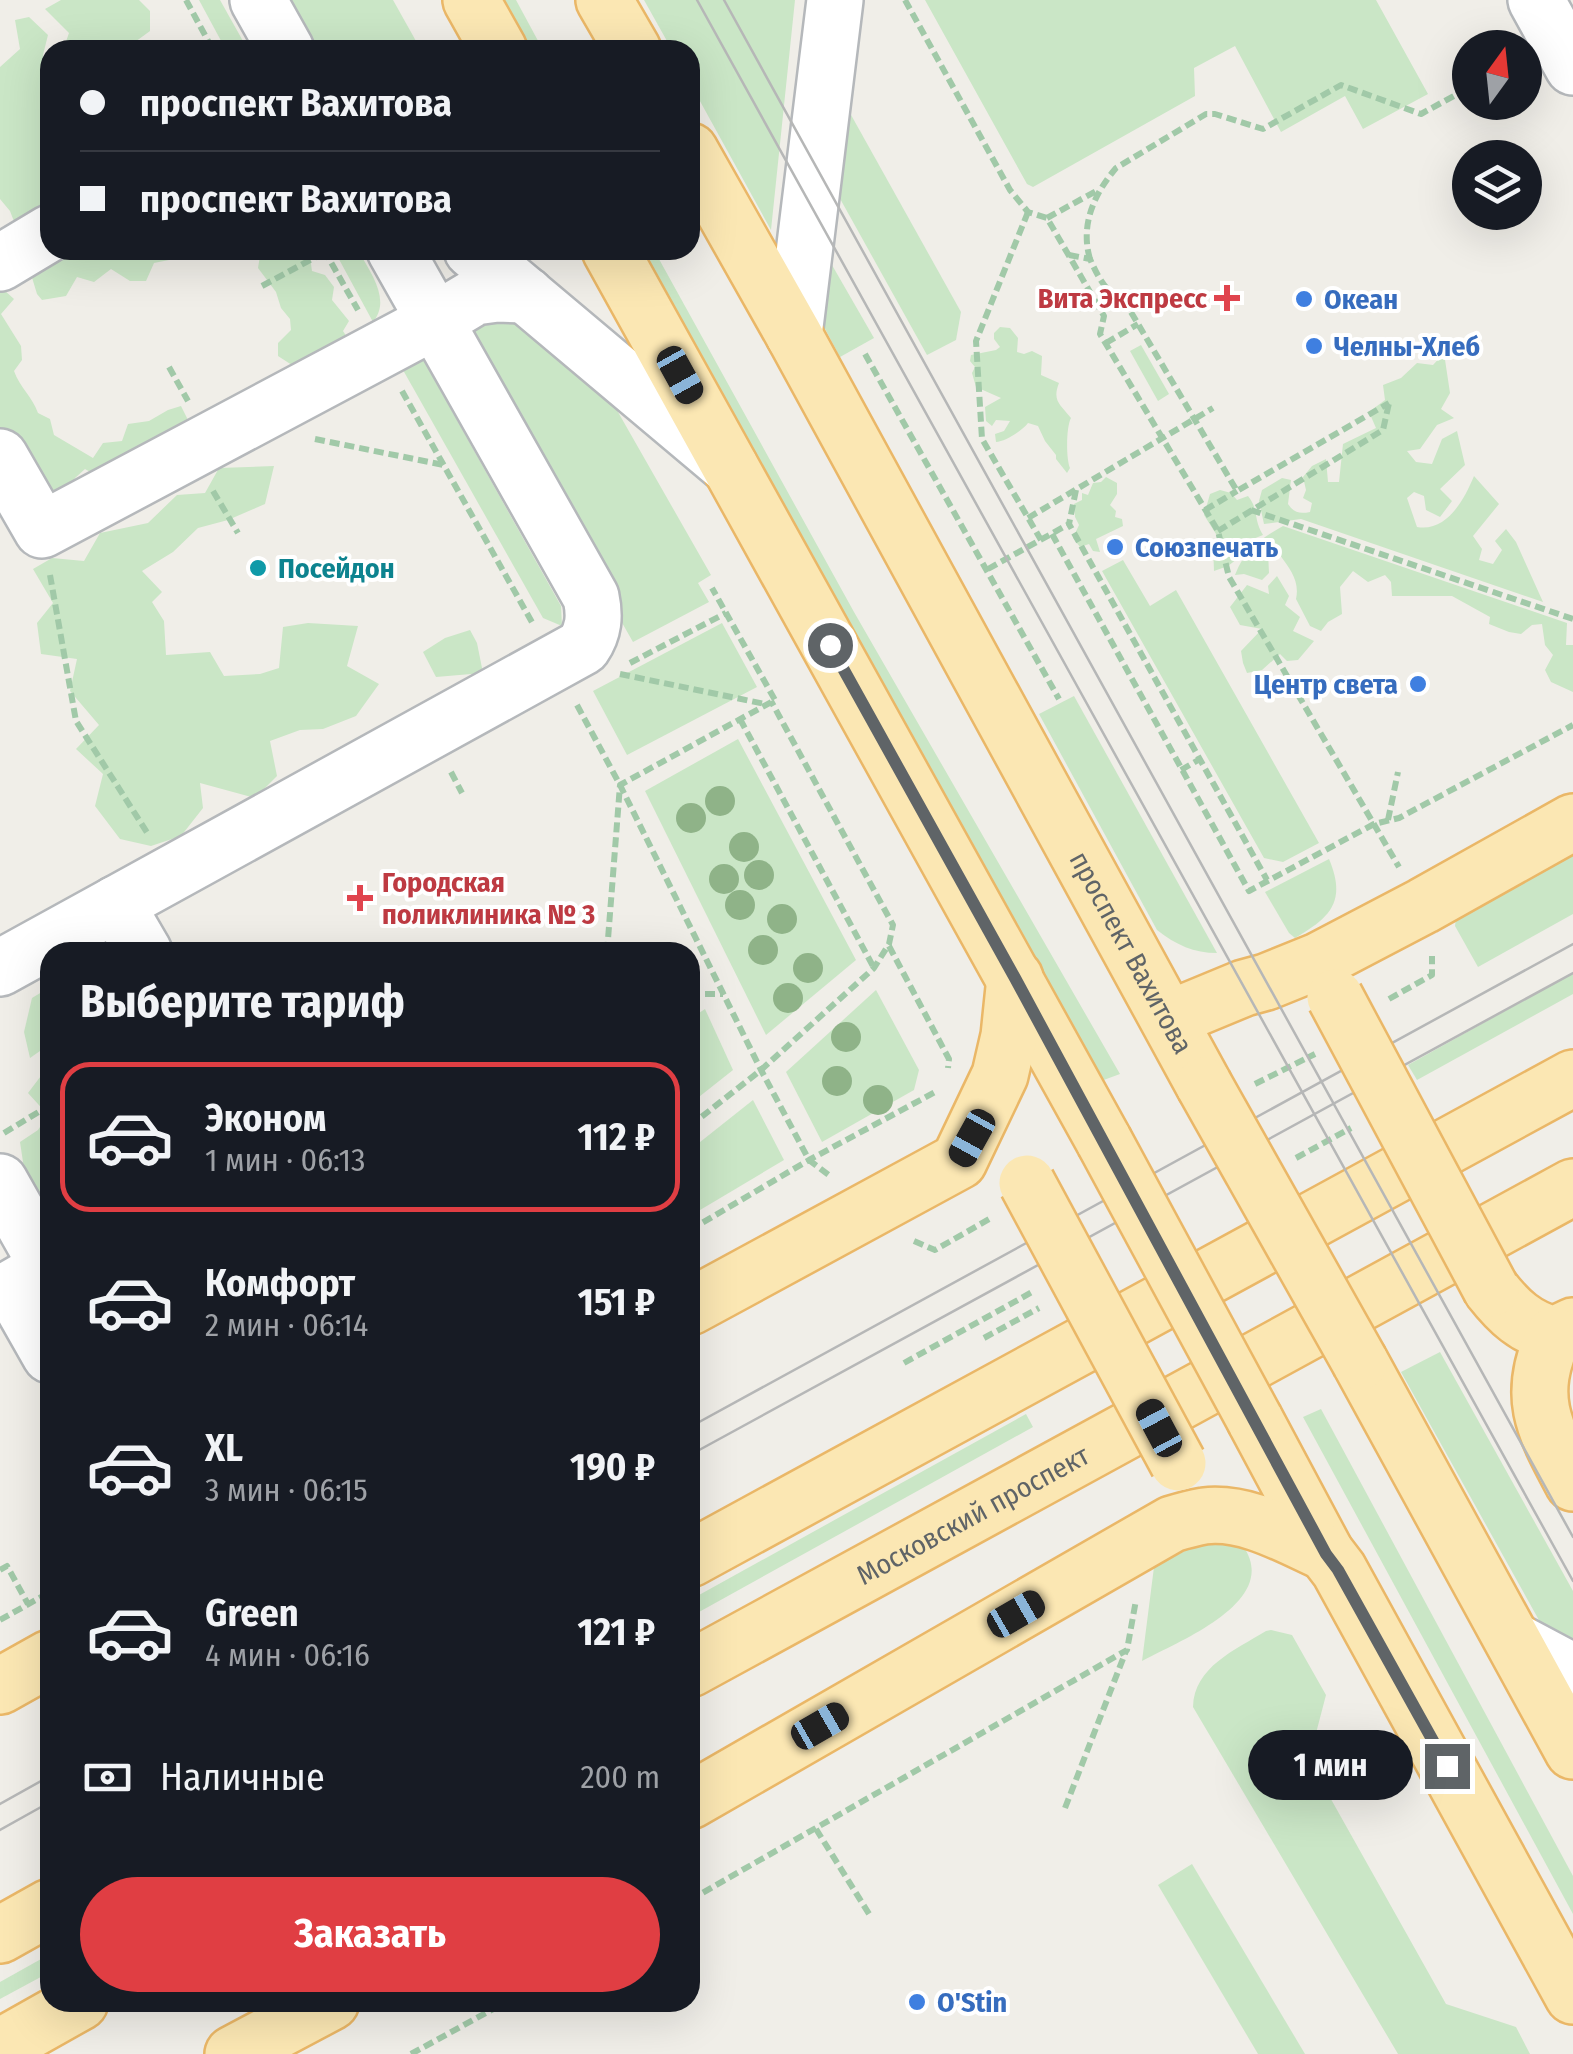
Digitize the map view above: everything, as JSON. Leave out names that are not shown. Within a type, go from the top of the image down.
[{"type":"main road","points":[[471,0],[493,40]]},
{"type":"main road","points":[[604,0],[627,40]]},
{"type":"main road","name":"проспект Вахитова","points":[[700,169],[1573,1751]]},
{"type":"main road","points":[[616,260],[1015,978],[1326,1554],[1348,1587],[1573,1996]]},
{"type":"main road","points":[[1343,989],[1423,906],[1573,822]]},
{"type":"main road","points":[[959,1161],[1000,1076],[1015,978]]},
{"type":"main road","points":[[1169,1020],[1266,982],[1343,989]]},
{"type":"main road","points":[[1343,989],[1490,1290],[1505,1308],[1538,1331],[1563,1330]]},
{"type":"main road","points":[[700,1553],[1573,1078]]},
{"type":"main road","points":[[700,1302],[959,1161],[994,1165],[1011,1172],[1014,1198],[1178,1463],[1186,1500],[1182,1513],[1159,1532],[700,1795]]},
{"type":"main road","name":"Московский проспект","points":[[700,1664],[1573,1187]]},
{"type":"main road","points":[[1563,1330],[1544,1356],[1539,1406],[1573,1483]]},
{"type":"main road","points":[[1159,1532],[1204,1516],[1232,1516],[1270,1528],[1326,1554]]},
{"type":"main road","points":[[0,1686],[40,1664]]},
{"type":"main road","points":[[0,1935],[40,1913]]},
{"type":"main road","points":[[0,2046],[62,2012]]},
{"type":"main road","points":[[234,2054],[312,2012]]},
{"type":"street","points":[[258,0],[280,40]]},
{"type":"street","points":[[794,335],[835,0]]},
{"type":"street","points":[[1536,0],[1573,66]]},
{"type":"street","points":[[0,263],[40,239]]},
{"type":"street","points":[[47,942],[583,647],[589,638],[594,625],[591,597],[401,260]]},
{"type":"street","points":[[484,260],[732,469]]},
{"type":"street","points":[[0,457],[42,530],[475,297],[526,295]]},
{"type":"street","points":[[116,904],[138,942]]},
{"type":"street","points":[[0,968],[40,946]]},
{"type":"street","points":[[0,1182],[40,1251]]},
{"type":"street","points":[[40,1272],[12,1288],[40,1337]]},
{"type":"street","points":[[0,1357],[40,1367]]},
{"type":"street","points":[[1512,1640],[1573,1672]]},
{"type":"path","points":[[186,0],[208,40]]},
{"type":"path","points":[[905,0],[1010,190],[1028,212],[1047,218],[1104,316],[1100,334],[1218,531],[1229,577],[1374,824]]},
{"type":"path","points":[[1237,490],[1125,302],[1104,286],[1090,258],[1086,228],[1099,190],[1116,168],[1206,114],[1263,128],[1340,85],[1421,114],[1452,97]]},
{"type":"path","points":[[1047,218],[1099,190]]},
{"type":"path","points":[[1028,212],[976,341],[982,439],[1041,540]]},
{"type":"path","points":[[1068,255],[1090,258]]},
{"type":"path","points":[[262,286],[309,260]]},
{"type":"path","points":[[330,260],[359,312]]},
{"type":"path","points":[[1106,342],[1138,324]]},
{"type":"path","points":[[865,354],[1059,699]]},
{"type":"path","points":[[397,382],[555,662],[697,942]]},
{"type":"path","points":[[1205,510],[1389,403],[1383,430],[1218,531]]},
{"type":"path","points":[[1028,518],[1213,408]]},
{"type":"path","points":[[314,439],[444,465]]},
{"type":"path","points":[[1076,490],[1070,524],[1267,880]]},
{"type":"path","points":[[1251,510],[1573,619]]},
{"type":"path","points":[[988,569],[1070,524]]},
{"type":"path","points":[[42,530],[76,721],[173,872]]},
{"type":"path","points":[[1052,534],[1249,891],[1573,725]]},
{"type":"path","points":[[620,784],[775,700],[712,588]]},
{"type":"path","points":[[700,1118],[874,968],[889,944],[893,925],[769,703],[612,673],[726,612]]},
{"type":"path","points":[[740,720],[874,968]]},
{"type":"path","points":[[1182,770],[1200,758]]},
{"type":"path","points":[[1388,821],[1398,772]]},
{"type":"path","points":[[456,781],[462,793]]},
{"type":"path","points":[[608,942],[620,784]]},
{"type":"path","points":[[889,944],[949,1059],[948,1072]]},
{"type":"path","points":[[700,947],[809,1160]]},
{"type":"path","points":[[1343,989],[1432,975]]},
{"type":"path","points":[[700,994],[723,994]]},
{"type":"path","points":[[700,1224],[946,1086]]},
{"type":"path","points":[[0,1136],[40,1111]]},
{"type":"path","points":[[1281,1166],[1366,1120]]},
{"type":"path","points":[[935,1250],[1014,1198]]},
{"type":"path","points":[[904,1364],[1046,1284]]},
{"type":"path","points":[[1065,1808],[1127,1650],[1159,1532]]},
{"type":"path","points":[[0,1570],[6,1566],[28,1604]]},
{"type":"path","points":[[0,1620],[40,1597]]},
{"type":"path","points":[[700,1894],[1127,1650]]},
{"type":"path","points":[[816,1830],[871,1918]]},
{"type":"path","points":[[411,2054],[488,2012]]},
{"type":"green space","points":[[61,0],[139,0],[150,11],[150,31],[138,40],[67,40],[69,33],[45,9]]},
{"type":"green space","points":[[199,0],[220,0],[242,40],[221,40]]},
{"type":"green space","points":[[276,0],[393,0],[415,40],[298,40]]},
{"type":"green space","points":[[493,0],[516,0],[538,40],[515,40]]},
{"type":"green space","points":[[644,0],[795,0],[771,230],[700,101],[700,40],[666,40]]},
{"type":"green space","points":[[925,0],[1376,0],[1428,94],[1363,129],[1345,96],[1281,132],[1235,46],[1194,68],[1195,96],[1033,187],[1027,184]]},
{"type":"green space","points":[[29,17],[48,35],[47,40],[40,40],[40,207],[15,224],[0,199],[0,67],[20,49],[15,20]]},
{"type":"green space","points":[[836,88],[961,312],[956,340],[927,355],[828,177]]},
{"type":"green space","points":[[817,239],[874,338],[840,357],[807,295]]},
{"type":"green space","points":[[40,255],[40,260],[169,260],[154,263],[146,281],[130,281],[111,269],[94,282],[77,277],[66,296],[42,300],[27,261]]},
{"type":"green space","points":[[259,260],[310,260],[312,271],[325,275],[334,287],[332,300],[349,321],[343,331],[352,345],[295,367],[278,356],[278,343],[291,330],[290,319],[258,268]]},
{"type":"green space","points":[[339,260],[364,260],[373,276],[380,304],[373,322]]},
{"type":"green space","points":[[636,260],[660,260],[854,612],[1120,1074],[1101,1081]]},
{"type":"green space","points":[[0,268],[15,277],[4,290],[14,299],[1,314],[21,346],[22,360],[14,371],[38,413],[50,419],[54,435],[93,458],[103,443],[122,441],[128,424],[149,421],[181,406],[190,424],[104,480],[85,469],[75,478],[62,511],[27,472],[25,446],[10,443],[0,428]]},
{"type":"green space","points":[[502,313],[602,384],[711,575],[698,583],[709,602],[633,642],[461,340],[463,322]]},
{"type":"green space","points":[[1000,327],[1010,328],[1018,338],[1017,352],[1032,351],[1042,356],[1041,375],[1059,383],[1057,398],[1071,418],[1067,473],[1038,426],[1028,423],[1014,435],[996,442],[995,434],[1004,431],[1010,421],[996,420],[992,426],[986,421],[985,407],[1001,398],[976,387],[972,373],[975,367],[970,361],[971,355],[1000,347],[994,333]]},
{"type":"green space","points":[[1141,345],[1169,394],[1158,401],[1130,351]]},
{"type":"green space","points":[[1444,353],[1450,393],[1441,409],[1454,418],[1437,425],[1420,449],[1407,451],[1416,462],[1432,464],[1442,439],[1457,431],[1465,465],[1440,489],[1452,501],[1440,517],[1426,510],[1424,496],[1414,492],[1407,498],[1417,527],[1437,525],[1446,519],[1474,476],[1499,504],[1473,536],[1482,549],[1479,560],[1493,564],[1502,550],[1495,541],[1506,529],[1516,542],[1543,602],[1301,519],[1264,524],[1259,501],[1262,490],[1282,478],[1291,480],[1288,504],[1298,512],[1310,512],[1312,503],[1303,498],[1303,477],[1312,466],[1326,459],[1328,482],[1339,482],[1343,444],[1376,428],[1369,412],[1385,400],[1383,385],[1401,378],[1417,363],[1433,365]]},
{"type":"green space","points":[[408,356],[424,361],[561,606],[562,626],[543,618],[403,370]]},
{"type":"green space","points":[[274,466],[265,504],[198,528],[173,552],[142,571],[162,592],[152,602],[164,621],[166,655],[210,652],[224,676],[260,674],[279,668],[283,627],[308,623],[358,626],[347,666],[379,684],[356,716],[323,729],[300,730],[270,741],[277,776],[255,798],[200,783],[203,808],[181,836],[151,846],[120,839],[95,806],[103,774],[76,749],[99,725],[70,691],[77,659],[41,654],[37,623],[53,603],[33,569],[52,558],[84,561],[100,533],[148,523],[177,495],[205,493],[219,468]]},
{"type":"green space","points":[[1106,477],[1117,483],[1117,494],[1110,505],[1123,526],[1096,539],[1100,552],[1093,551],[1089,544],[1080,547],[1073,538],[1079,525],[1074,504],[1082,500],[1082,493],[1088,495],[1093,483]]},
{"type":"green space","points":[[1220,490],[1237,500],[1248,496],[1263,535],[1248,538],[1238,549],[1237,559],[1214,571],[1213,545],[1221,539],[1204,515],[1210,494]]},
{"type":"green space","points":[[1283,526],[1567,623],[1566,645],[1573,645],[1573,692],[1551,682],[1545,670],[1553,655],[1545,645],[1542,624],[1532,625],[1521,634],[1509,632],[1489,624],[1490,617],[1452,596],[1392,596],[1391,582],[1385,575],[1368,582],[1353,571],[1340,587],[1342,614],[1321,631],[1310,626],[1296,599],[1293,576],[1280,555],[1268,552],[1269,573],[1262,580],[1235,575],[1254,546]]},
{"type":"green space","points":[[1123,560],[1150,606],[1176,590],[1319,843],[1283,862],[1264,858],[1102,571]]},
{"type":"green space","points":[[1277,576],[1289,596],[1285,605],[1300,617],[1293,631],[1314,641],[1298,660],[1287,661],[1280,654],[1262,670],[1247,673],[1241,651],[1262,629],[1240,625],[1230,607],[1247,585],[1269,594],[1268,586]]},
{"type":"green space","points":[[722,623],[757,687],[627,755],[593,691]]},
{"type":"green space","points":[[470,630],[483,673],[436,677],[423,652],[445,638]]},
{"type":"green space","points":[[1074,696],[1217,953],[1186,947],[1157,930],[1039,714]]},
{"type":"green space","points":[[738,739],[856,960],[766,1035],[645,791]]},
{"type":"green space","points":[[1573,837],[1573,914],[1478,967],[1455,926],[1458,901]]},
{"type":"green space","points":[[1329,859],[1336,887],[1332,907],[1318,923],[1295,938],[1265,892]]},
{"type":"green space","points":[[1573,973],[1573,994],[1417,1080],[1408,1065]]},
{"type":"green space","points":[[876,990],[919,1070],[914,1090],[822,1142],[786,1072]]},
{"type":"green space","points":[[40,993],[40,1051],[30,1058],[24,1032],[32,998]]},
{"type":"green space","points":[[705,1009],[733,1070],[700,1096],[700,1012]]},
{"type":"green space","points":[[40,1077],[40,1106],[28,1093]]},
{"type":"green space","points":[[753,1100],[784,1160],[700,1210],[700,1142]]},
{"type":"green space","points":[[40,1127],[40,1202],[26,1182],[20,1142]]},
{"type":"green space","points":[[1440,1352],[1573,1591],[1573,1654],[1550,1640],[1401,1372]]},
{"type":"green space","points":[[1321,1409],[1573,1876],[1573,1914],[1303,1417]]},
{"type":"green space","points":[[1026,1414],[1033,1427],[700,1611],[700,1594]]},
{"type":"green space","points":[[1208,1539],[1243,1546],[1251,1566],[1249,1584],[1221,1617],[1142,1661],[1154,1567]]},
{"type":"green space","points":[[1271,1630],[1292,1635],[1326,1695],[1309,1760],[1446,2004],[1516,2027],[1530,2054],[1398,2054],[1193,1707],[1195,1693],[1208,1670]]},
{"type":"green space","points":[[1192,1864],[1305,2054],[1258,2054],[1158,1885]]},
{"type":"green space","points":[[40,1960],[40,1977],[0,1999],[0,1982]]},
{"type":"tram line","points":[[697,0],[1573,1581]]},
{"type":"tram line","points":[[724,0],[1573,1537]]},
{"type":"tram line","points":[[700,1422],[1573,944]]},
{"type":"tram line","points":[[700,1450],[1573,973]]},
{"type":"tram line","points":[[0,1804],[40,1782]]},
{"type":"tram line","points":[[0,1830],[40,1808]]},
{"type":"place","name":"Вита Экспресс","points":[[1227,298]]},
{"type":"place","name":"Океан","points":[[1304,299]]},
{"type":"place","name":"Челны-Хлеб","points":[[1314,346]]},
{"type":"place","name":"Союзпечать","points":[[1115,547]]},
{"type":"place","name":"Посейдон","points":[[258,568]]},
{"type":"place","name":"Центр света","points":[[1418,684]]},
{"type":"place","name":"Городская поликлиника № 3","points":[[360,898]]},
{"type":"place","name":"O'Stin","points":[[917,2002]]},
{"type":"route","points":[[830,645],[1326,1554],[1447,1766]]}]
